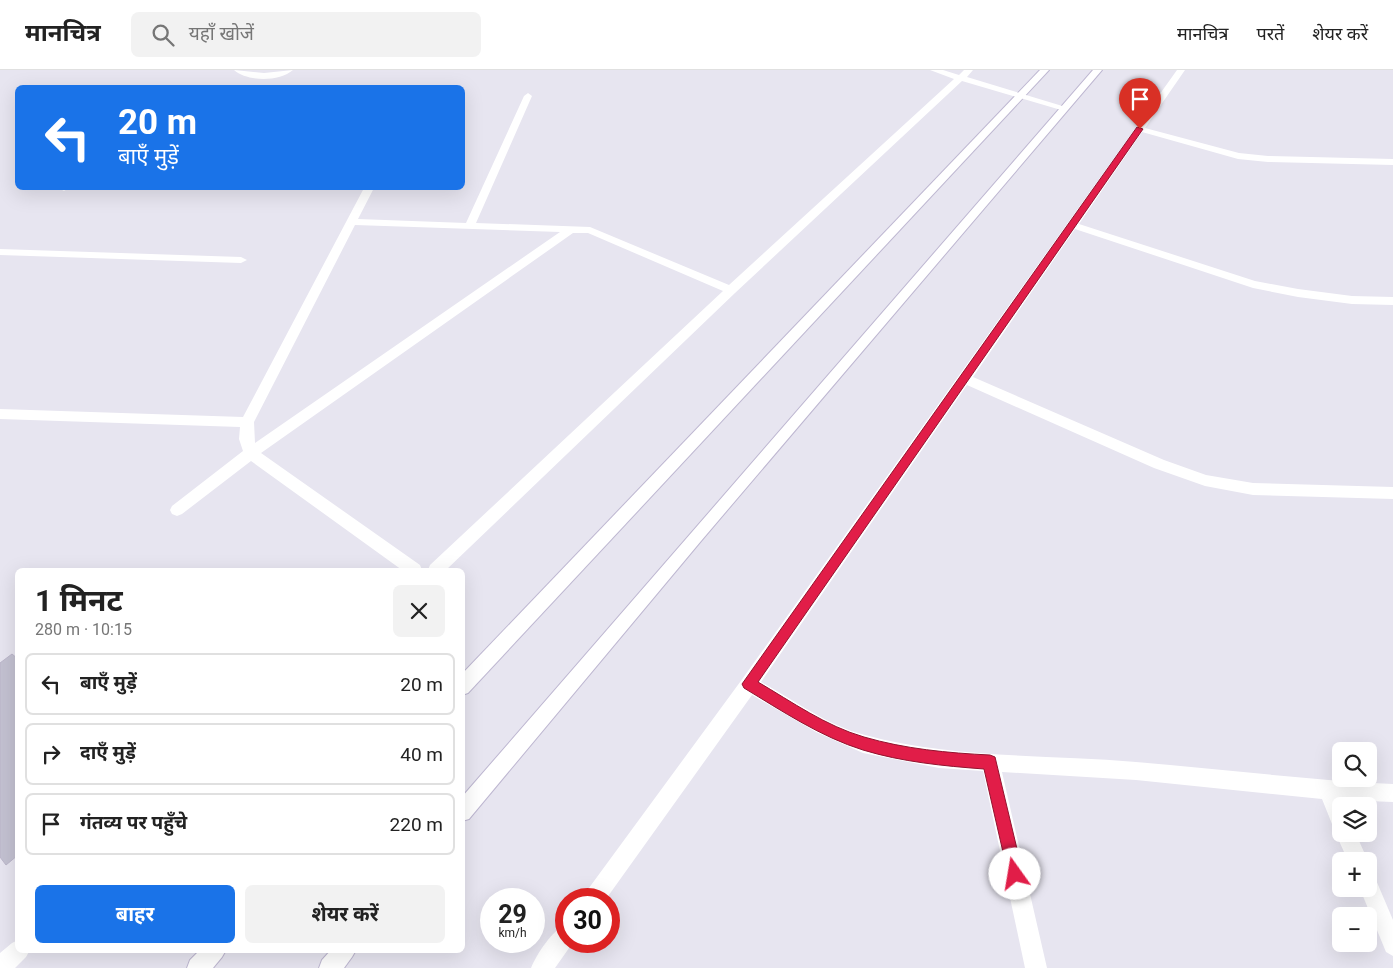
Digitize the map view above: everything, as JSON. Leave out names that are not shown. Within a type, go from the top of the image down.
[{"type":"street","points":[[238,70],[252,76],[261,77],[280,74],[289,70]]},
{"type":"street","points":[[934,70],[965,74],[1020,96],[1064,108]]},
{"type":"street","points":[[465,683],[1044,70]]},
{"type":"street","points":[[465,808],[1098,70]]},
{"type":"street","points":[[601,888],[749,684],[1181,70]]},
{"type":"street","points":[[438,568],[731,290],[965,74]]},
{"type":"street","points":[[470,225],[528,96]]},
{"type":"street","points":[[1140,129],[1238,156],[1268,159],[1393,162]]},
{"type":"street","points":[[368,190],[247,422],[246,439],[251,453],[411,568]]},
{"type":"street","points":[[351,222],[590,230],[731,290]]},
{"type":"street","points":[[1072,225],[1253,284],[1352,300],[1393,301]]},
{"type":"street","points":[[177,510],[251,453],[573,228]]},
{"type":"street","points":[[0,252],[241,260]]},
{"type":"street","points":[[964,378],[1159,464],[1205,480],[1253,489],[1393,493]]},
{"type":"street","points":[[0,414],[247,422]]},
{"type":"street","points":[[749,684],[822,726],[863,744],[938,759],[1136,772],[1328,790],[1393,793]]},
{"type":"street","points":[[990,762],[1036,968]]},
{"type":"street","points":[[1328,790],[1332,800]]},
{"type":"street","points":[[1373,897],[1393,946]]},
{"type":"street","points":[[542,968],[555,950]]},
{"type":"street","points":[[0,967],[16,953]]},
{"type":"street","points":[[198,968],[212,953]]},
{"type":"street","points":[[330,968],[342,953]]},
{"type":"building","points":[[12,654],[15,656],[15,858],[6,865],[0,857],[0,663]]},
{"type":"route","points":[[1015,874],[990,762],[938,759],[863,744],[822,726],[749,684],[1140,129]]}]
